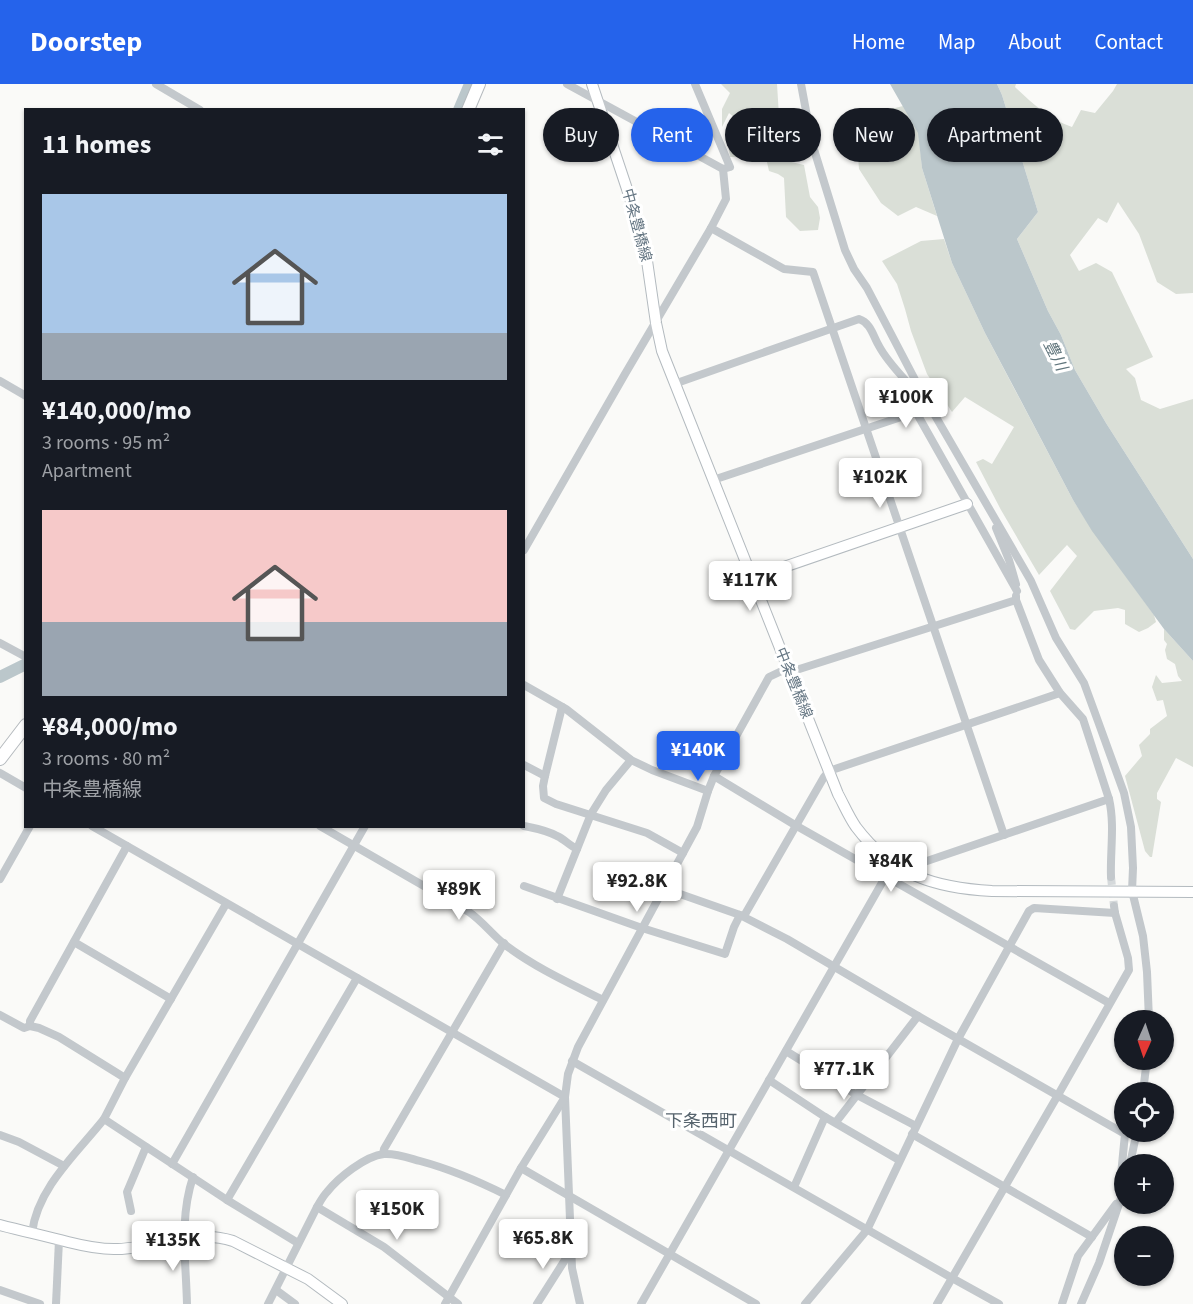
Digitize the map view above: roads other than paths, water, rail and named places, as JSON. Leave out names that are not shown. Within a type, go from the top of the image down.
[{"type":"main road","points":[[469,108],[479,84]]},
{"type":"main road","name":"中条豊橋線","points":[[592,84],[644,240],[662,351],[838,794],[855,825],[869,843],[885,857],[921,879],[941,885],[963,889],[1193,892]]},
{"type":"main road","points":[[752,578],[968,504]]},
{"type":"main road","points":[[0,759],[24,728]]},
{"type":"main road","points":[[0,1225],[85,1246],[117,1250],[183,1238],[222,1237],[286,1267],[322,1288],[342,1304]]},
{"type":"street","points":[[156,84],[197,108]]},
{"type":"street","points":[[567,84],[723,169],[730,167],[695,84]]},
{"type":"street","points":[[801,84],[812,143],[844,250],[867,288],[922,393],[1031,581],[1056,638],[1084,683],[1124,793],[1131,827],[1132,891],[1143,936],[1149,1010]]},
{"type":"street","points":[[525,548],[711,228],[726,199],[723,169]]},
{"type":"street","points":[[711,228],[784,269],[813,272],[1004,836]]},
{"type":"street","points":[[674,384],[859,319],[869,326],[887,359],[916,392],[922,393]]},
{"type":"street","points":[[0,381],[24,395]]},
{"type":"street","points":[[713,480],[916,412],[1016,595],[1039,660],[1060,693],[1083,719],[1111,808],[1112,877]]},
{"type":"street","points":[[995,519],[996,530],[1015,580],[1016,595]]},
{"type":"street","points":[[977,521],[1024,578],[1031,581]]},
{"type":"street","points":[[580,1304],[572,1268],[568,1195],[565,1097],[568,1074],[572,1061],[603,1000],[697,827],[714,776],[769,676],[933,626],[1016,595]]},
{"type":"street","points":[[0,643],[24,656]]},
{"type":"street","points":[[525,686],[562,707],[631,760],[708,791]]},
{"type":"street","points":[[524,886],[642,928],[725,954],[734,927],[829,771],[1060,693]]},
{"type":"street","points":[[562,707],[543,786],[544,798],[556,804],[647,833],[683,853]]},
{"type":"street","points":[[557,899],[591,814],[606,790],[631,760]]},
{"type":"street","points":[[525,766],[545,776]]},
{"type":"street","points":[[0,773],[24,787]]},
{"type":"street","points":[[714,776],[795,825],[1109,1004]]},
{"type":"street","points":[[641,1304],[883,881],[901,868],[913,863],[924,862],[1004,836],[1108,799]]},
{"type":"street","points":[[525,826],[557,836],[577,849]]},
{"type":"street","points":[[0,879],[29,828]]},
{"type":"street","points":[[95,828],[565,1097]]},
{"type":"street","points":[[323,828],[477,918],[504,944],[548,973],[603,1000]]},
{"type":"street","points":[[172,1164],[364,828]]},
{"type":"street","points":[[30,1026],[30,1021],[126,846]]},
{"type":"street","points":[[663,888],[742,916],[834,966],[1058,1095],[1125,1134],[1123,1154]]},
{"type":"street","points":[[32,1233],[41,1203],[64,1166],[104,1119],[125,1078],[226,904]]},
{"type":"street","points":[[805,1304],[867,1230],[958,1038],[1029,911],[1034,908],[1114,910],[1128,958],[1129,970],[937,1304]]},
{"type":"street","points":[[74,942],[171,999]]},
{"type":"street","points":[[383,1154],[504,944]]},
{"type":"street","points":[[227,1200],[357,978]]},
{"type":"street","points":[[0,1016],[24,1028],[30,1026],[39,1028],[59,1037],[125,1078]]},
{"type":"street","points":[[836,1122],[918,1016]]},
{"type":"street","points":[[786,1051],[1005,1188],[1092,1237]]},
{"type":"street","points":[[572,1061],[999,1304]]},
{"type":"street","points":[[769,1080],[825,1117],[899,1160]]},
{"type":"street","points":[[447,1300],[521,1168],[565,1097]]},
{"type":"street","points":[[794,1187],[825,1117]]},
{"type":"street","points":[[104,1119],[227,1200],[298,1243]]},
{"type":"street","points":[[0,1136],[19,1142],[64,1166]]},
{"type":"street","points":[[131,1211],[127,1192],[146,1147]]},
{"type":"street","points":[[268,1304],[326,1192],[355,1166],[375,1156],[383,1154],[406,1157],[446,1168],[475,1179],[506,1195]]},
{"type":"street","points":[[521,1168],[756,1304]]},
{"type":"street","points":[[187,1304],[183,1238],[189,1189],[194,1177]]},
{"type":"street","points":[[317,1207],[384,1247],[447,1300],[458,1304]]},
{"type":"street","points":[[1062,1304],[1078,1256],[1114,1207]]},
{"type":"street","points":[[1081,1304],[1099,1263],[1116,1214]]},
{"type":"street","points":[[56,1304],[59,1240]]},
{"type":"street","points":[[537,1304],[571,1250]]},
{"type":"street","points":[[0,1290],[40,1304]]},
{"type":"street","points":[[276,1290],[295,1304]]},
{"type":"water","name":"豊川","points":[[890,84],[997,84],[1006,108],[927,108],[927,162],[1023,162],[1038,212],[1017,239],[1075,370],[1193,559],[1193,661],[1164,629],[1092,531],[1073,500],[985,333],[952,263],[922,168],[918,133],[915,128],[915,108],[904,108]]},
{"type":"waterway","points":[[460,108],[470,84]]},
{"type":"waterway","points":[[0,677],[24,665]]},
{"type":"tunnel","points":[[1111,877],[1114,906]]},
{"type":"district","name":"下条西町","points":[[701,1121]]}]
